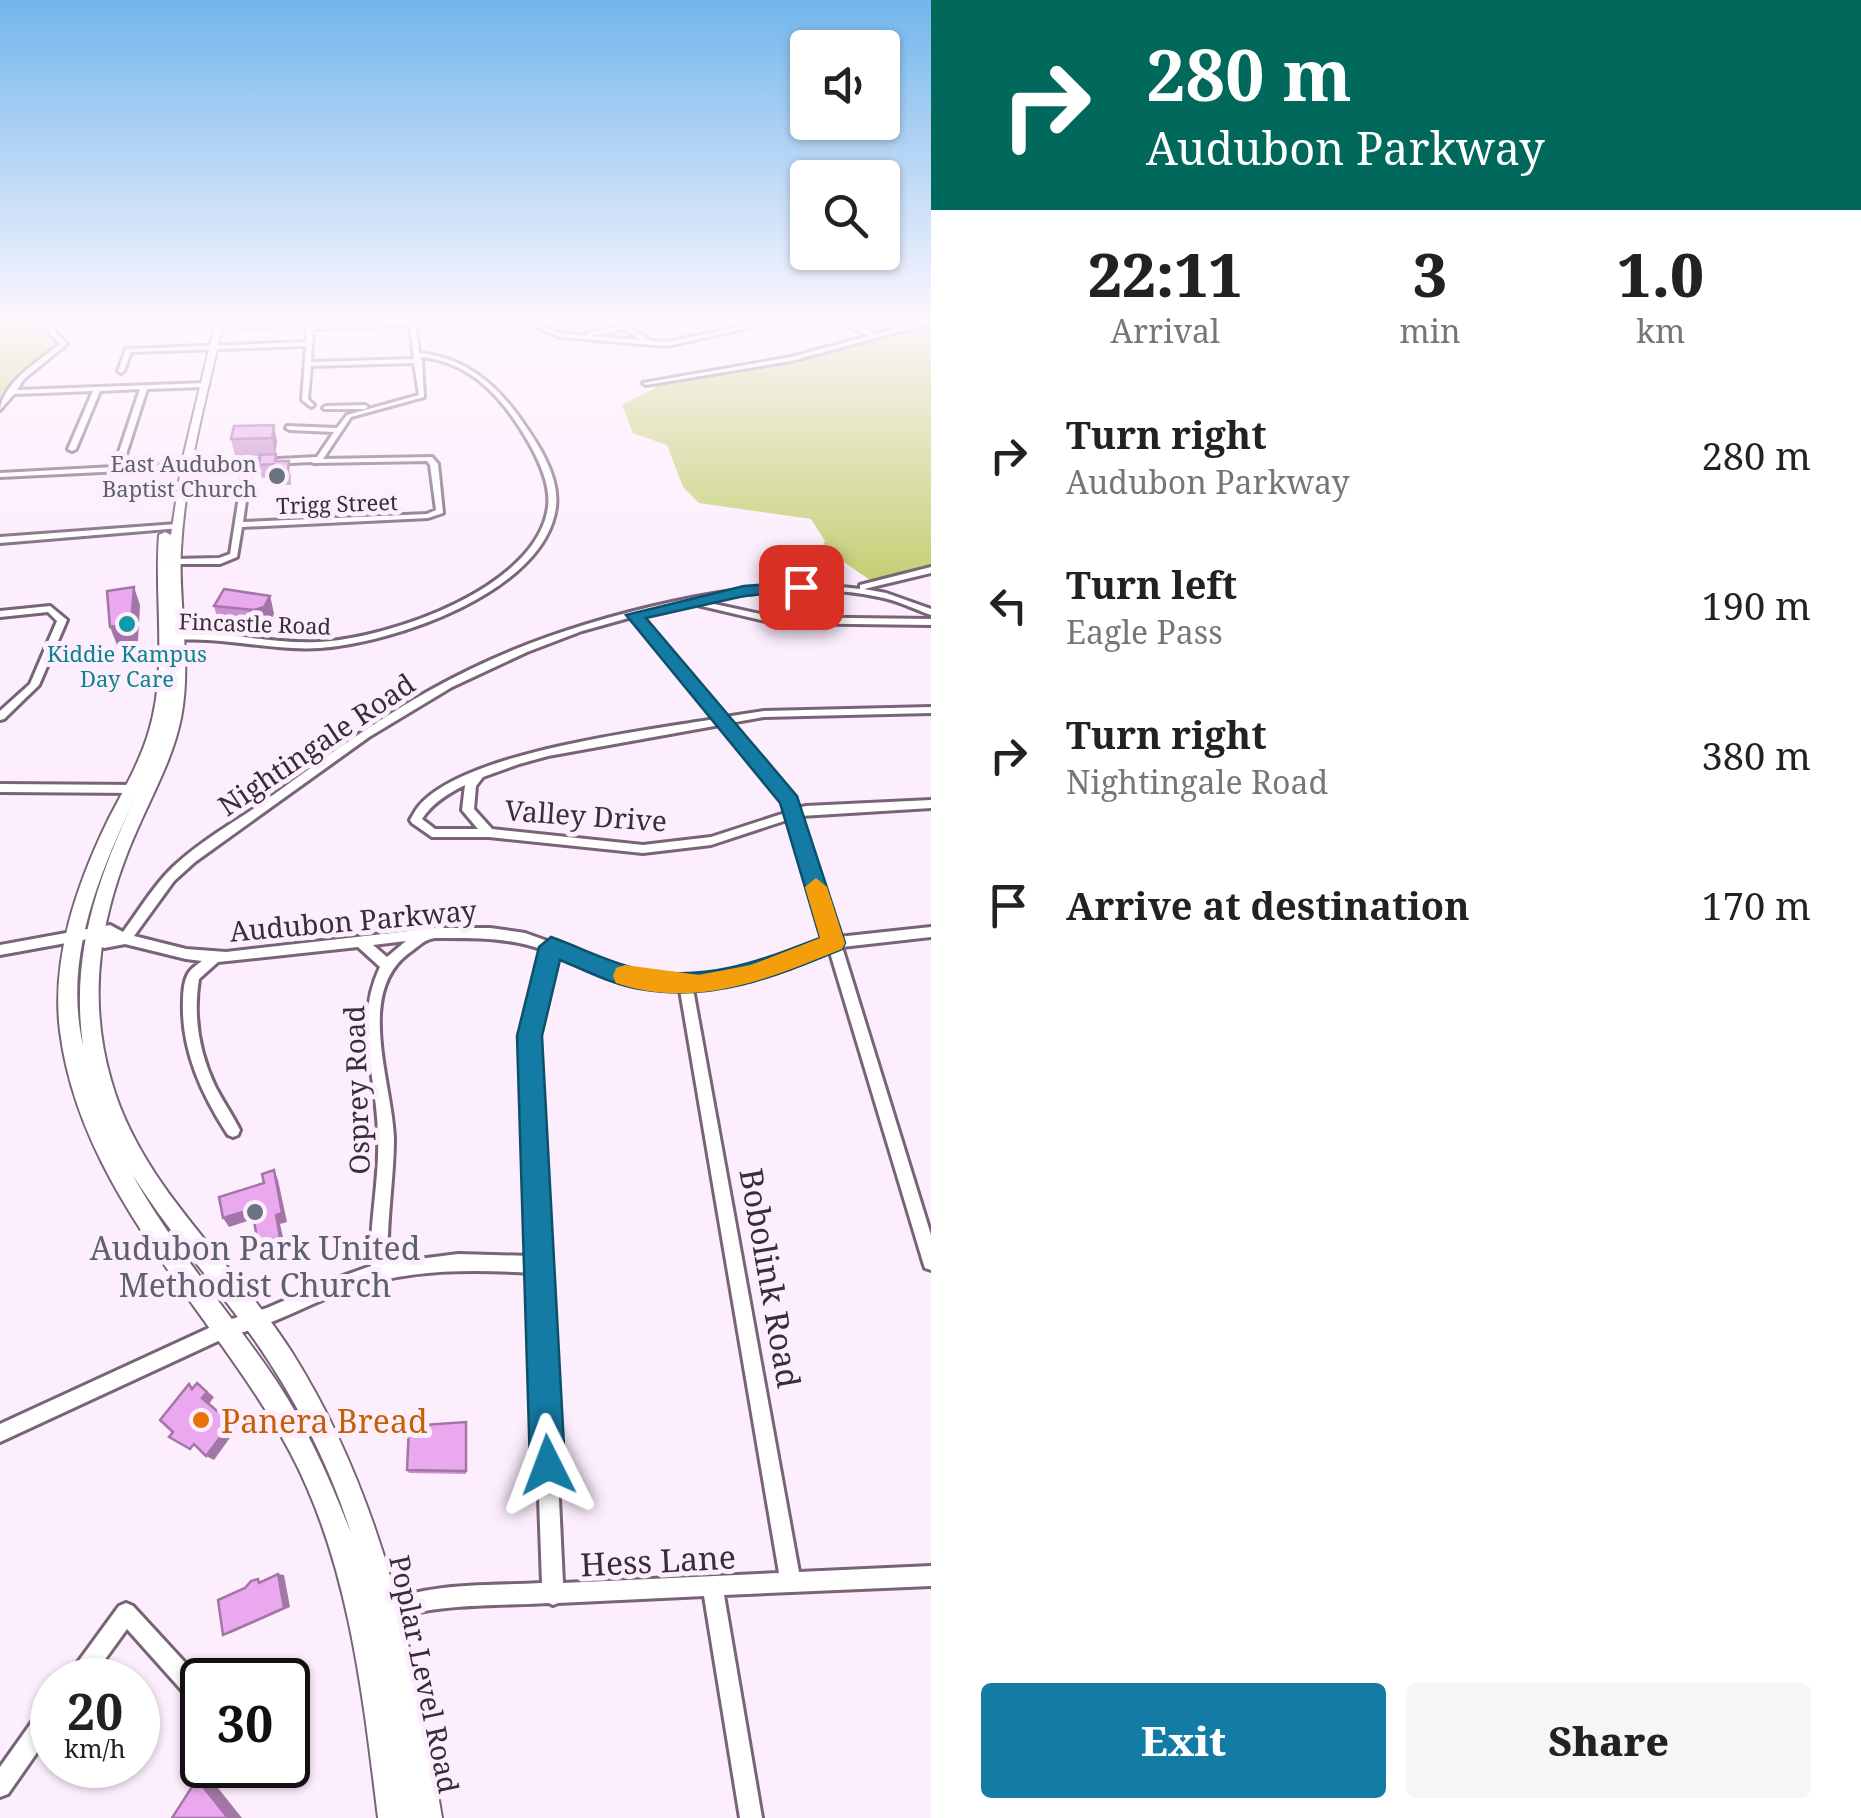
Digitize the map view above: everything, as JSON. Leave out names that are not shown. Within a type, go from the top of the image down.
[{"type":"main road","name":"Poplar Level Road","points":[[196,405],[161,573],[170,637],[174,718],[140,790],[83,936],[67,1003],[74,1062],[84,1100],[126,1187],[228,1328],[299,1443],[342,1547],[372,1673],[394,1818]]},
{"type":"main road","name":"Poplar Level Road","points":[[170,637],[172,527]]},
{"type":"main road","name":"Poplar Level Road","points":[[83,936],[90,1033],[102,1087],[118,1128],[158,1192],[255,1323],[330,1444],[358,1505],[390,1610],[426,1818]]},
{"type":"street","points":[[72,449],[90,405]]},
{"type":"street","points":[[117,470],[138,405]]},
{"type":"street","points":[[326,408],[378,405]]},
{"type":"street","name":"Fincastle Road","points":[[170,637],[298,646],[364,638],[468,600],[499,581],[532,550],[549,520],[552,504],[546,473],[528,434],[506,405]]},
{"type":"street","points":[[0,474],[312,461],[326,452],[336,430],[349,416],[372,406]]},
{"type":"street","points":[[290,428],[336,430]]},
{"type":"street","name":"Trigg Street","points":[[238,524],[436,514],[440,503],[431,460],[312,461]]},
{"type":"street","points":[[174,562],[232,557],[248,465]]},
{"type":"street","points":[[0,540],[172,527]]},
{"type":"street","points":[[860,588],[931,570]]},
{"type":"street","name":"Nightingale Road","points":[[125,939],[176,872],[372,730],[492,663],[634,615],[693,602],[766,588],[860,588]]},
{"type":"street","points":[[860,588],[931,612]]},
{"type":"street","points":[[693,602],[755,618],[931,622]]},
{"type":"street","points":[[0,614],[55,610],[62,620],[34,685],[0,717]]},
{"type":"street","points":[[634,615],[794,812],[931,1262]]},
{"type":"street","points":[[489,833],[475,821],[466,800],[471,786],[483,774],[548,752],[722,720],[826,710],[931,710]]},
{"type":"street","name":"Valley Drive","points":[[483,774],[425,806],[416,820],[432,833],[489,833],[619,849],[673,848],[724,838],[794,812],[837,806],[931,804]]},
{"type":"street","points":[[0,788],[140,790]]},
{"type":"street","name":"Audubon Parkway","points":[[83,936],[104,943],[125,939],[215,957],[422,935],[490,933],[551,947],[619,974],[686,985],[753,974],[833,943],[931,932]]},
{"type":"street","points":[[362,944],[387,966],[422,935]]},
{"type":"street","points":[[0,950],[83,936]]},
{"type":"street","points":[[551,947],[530,1036],[553,1595]]},
{"type":"street","points":[[186,954],[195,972],[189,1006],[195,1051],[233,1130]]},
{"type":"street","points":[[195,972],[215,957]]},
{"type":"street","name":"Osprey Road","points":[[380,1274],[378,1239],[386,1131],[374,1018],[387,966]]},
{"type":"street","name":"Bobolink Road","points":[[686,985],[791,1582]]},
{"type":"street","points":[[0,1433],[228,1328],[255,1323],[329,1289],[408,1266],[537,1265]]},
{"type":"street","name":"Hess Lane","points":[[390,1610],[408,1602],[453,1598],[931,1576]]},
{"type":"street","points":[[713,1587],[751,1818]]},
{"type":"street","points":[[93,1658],[126,1613],[180,1672]]},
{"type":"street","points":[[0,1786],[30,1744]]},
{"type":"green space","points":[[622,405],[931,405],[931,565],[873,582],[822,547],[825,541],[811,519],[699,503],[683,487],[667,445],[633,433]]},
{"type":"building","points":[[274,425],[272,438],[231,439],[234,426]]},
{"type":"building","points":[[276,454],[275,461],[289,461],[288,472],[274,472],[274,464],[259,465],[260,455]]},
{"type":"building","points":[[134,587],[131,623],[110,627],[107,591]]},
{"type":"building","points":[[224,589],[270,596],[264,607],[254,610],[214,606]]},
{"type":"building","name":"Audubon Park United Methodist Church","points":[[274,1170],[282,1213],[276,1215],[280,1237],[258,1244],[252,1209],[223,1218],[219,1197],[264,1183],[262,1174]]},
{"type":"building","name":"Panera Bread","points":[[197,1383],[207,1392],[202,1398],[231,1423],[206,1456],[194,1444],[190,1449],[169,1437],[173,1432],[160,1420],[189,1384],[192,1389]]},
{"type":"building","points":[[466,1422],[466,1471],[407,1470],[409,1426]]},
{"type":"building","points":[[278,1574],[284,1608],[223,1635],[218,1600],[245,1588],[251,1581],[258,1579],[259,1583]]},
{"type":"building","points":[[191,1788],[204,1788],[228,1818],[172,1818]]},
{"type":"slow traffic","points":[[625,976],[699,985],[753,974],[833,943],[816,887]]},
{"type":"place","name":"East Audubon Baptist Church","points":[[277,476]]},
{"type":"place","name":"Kiddie Kampus Day Care","points":[[127,624]]},
{"type":"place","name":"Audubon Park United Methodist Church","points":[[255,1212]]},
{"type":"place","name":"Panera Bread","points":[[201,1420]]},
{"type":"route","points":[[548,1465],[530,1036],[538,988],[551,947],[637,979],[699,985],[753,974],[833,943],[789,801],[634,615],[744,591],[801,587]]}]
